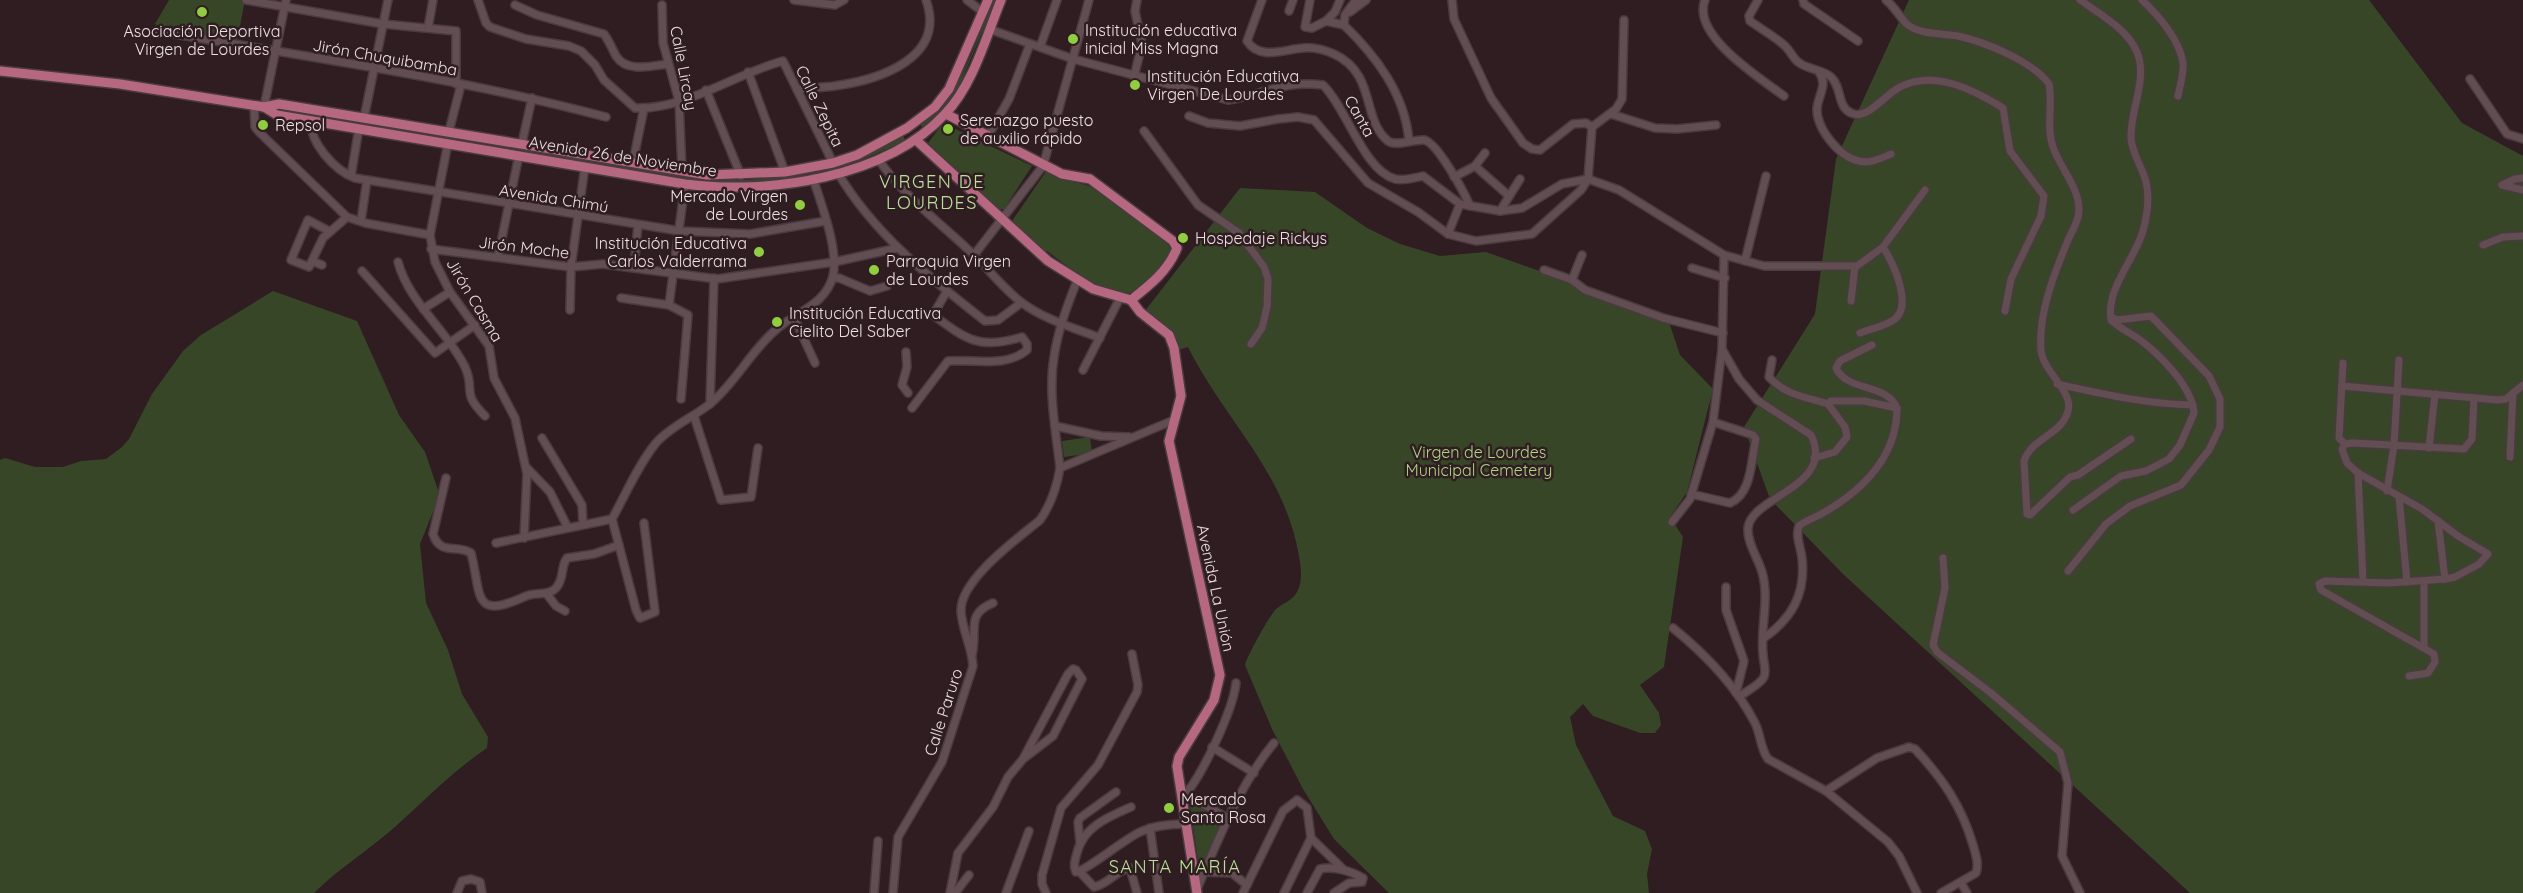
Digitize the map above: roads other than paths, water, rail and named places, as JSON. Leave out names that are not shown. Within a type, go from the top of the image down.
[{"type":"main road","name":"Avenida 26 de Noviembre","points":[[0,71],[120,84],[254,105],[279,104],[522,143],[707,176],[741,176],[785,172],[833,163],[857,155],[907,128],[934,107],[950,89],[988,0]]},
{"type":"main road","name":"Avenida 26 de Noviembre","points":[[264,106],[277,115],[519,154],[686,184],[723,188],[751,187],[838,173],[878,159],[916,140],[946,114],[963,88],[1001,0]]},
{"type":"main road","points":[[916,140],[1048,261],[1077,281],[1131,300],[1161,274],[1172,260],[1177,248],[1173,241],[1090,179],[1072,177],[1043,166],[946,114]]},
{"type":"main road","points":[[484,149],[486,137]]},
{"type":"main road","name":"Avenida La Unión","points":[[1131,300],[1140,312],[1169,335],[1174,348],[1181,396],[1169,441],[1220,675],[1214,700],[1179,757],[1178,775],[1184,796],[1186,824],[1197,891]]},
{"type":"street","points":[[246,0],[285,4],[383,24],[456,31],[459,85],[449,131]]},
{"type":"street","points":[[364,118],[388,0]]},
{"type":"street","points":[[428,28],[433,0]]},
{"type":"street","points":[[478,0],[488,26],[526,39],[569,46],[581,51],[595,64],[604,80],[634,108],[679,101],[748,72],[785,172]]},
{"type":"street","points":[[794,0],[835,5],[844,0]]},
{"type":"street","points":[[797,90],[852,83],[876,75],[916,56],[928,40],[931,20],[926,0]]},
{"type":"street","points":[[967,0],[983,12]]},
{"type":"street","points":[[1040,47],[1057,0]]},
{"type":"street","points":[[974,255],[1043,166],[1089,0]]},
{"type":"street","points":[[1134,77],[1142,44],[1135,11],[1137,0]]},
{"type":"street","points":[[1262,0],[1250,28],[1247,41],[1250,46],[1269,53],[1303,48],[1323,50],[1337,55],[1353,68],[1364,84],[1372,115],[1387,140],[1393,143],[1424,140],[1436,146],[1470,206]]},
{"type":"street","points":[[1289,11],[1293,0]]},
{"type":"street","points":[[1311,0],[1305,27],[1312,28],[1326,21],[1335,12],[1340,0]]},
{"type":"street","points":[[1344,25],[1345,15],[1356,0]]},
{"type":"street","points":[[1345,15],[1366,0]]},
{"type":"street","points":[[1452,0],[1454,19],[1473,62],[1491,98],[1522,143],[1532,149],[1540,150],[1573,124],[1586,123],[1592,127]]},
{"type":"street","points":[[1705,0],[1703,15],[1718,43],[1784,96]]},
{"type":"street","points":[[1758,0],[1749,16],[1750,21],[1782,43],[1800,64],[1830,76],[1835,82],[1843,107],[1858,115],[1900,86],[1925,81],[1962,86],[2003,108],[2010,151],[2044,196],[2042,216],[2016,264],[2006,311]]},
{"type":"street","points":[[1803,0],[1804,4],[1858,41]]},
{"type":"street","points":[[1887,0],[1908,25],[1935,33],[1959,36],[2001,51],[2026,65],[2049,84],[2052,144],[2072,183],[2079,212],[2048,295],[2042,318],[2041,352],[2057,384],[2070,401],[2069,410],[2059,426],[2032,446],[2026,454],[2024,461],[2027,515],[2070,477],[2078,475],[2131,439]]},
{"type":"street","points":[[2073,510],[2121,477],[2146,471],[2169,459],[2181,445],[2193,422],[2193,405],[2177,376],[2137,337],[2118,327],[2110,317],[2113,292],[2134,253],[2146,218],[2146,181],[2132,140],[2132,120],[2140,64],[2136,51],[2120,30],[2080,0]]},
{"type":"street","points":[[2142,0],[2170,34],[2180,53],[2183,69],[2178,96]]},
{"type":"street","points":[[264,106],[285,4]]},
{"type":"street","points":[[515,5],[537,15],[604,34],[618,58],[629,66],[643,68],[668,64]]},
{"type":"street","name":"Calle Lircay","points":[[662,5],[662,35],[679,101],[682,171]]},
{"type":"street","points":[[1592,127],[1611,114],[1622,99],[1624,20]]},
{"type":"street","points":[[1326,21],[1344,25],[1368,48],[1386,75],[1401,104],[1407,123],[1409,141]]},
{"type":"street","name":"Canta","points":[[989,29],[1073,59],[1134,77],[1228,100],[1249,97],[1274,87],[1300,83],[1323,85],[1339,105],[1359,142],[1386,175],[1397,180],[1423,176],[1460,204],[1500,211],[1522,208],[1562,184],[1587,179]]},
{"type":"street","name":"Jirón Chuquibamba","points":[[157,31],[373,67],[532,98],[606,117]]},
{"type":"street","points":[[988,136],[1009,99],[1030,44]]},
{"type":"street","name":"Calle Zepita","points":[[748,72],[783,62],[833,163]]},
{"type":"street","points":[[1818,70],[1824,83],[1817,109],[1818,116],[1834,145],[1859,161],[1872,161],[1891,154]]},
{"type":"street","points":[[2470,79],[2507,135],[2523,139]]},
{"type":"street","points":[[706,90],[741,176]]},
{"type":"street","points":[[522,143],[532,98]]},
{"type":"street","points":[[254,105],[255,127],[347,217],[430,235]]},
{"type":"street","points":[[633,162],[644,108]]},
{"type":"street","points":[[1611,114],[1655,128],[1716,125]]},
{"type":"street","points":[[1189,117],[1208,123],[1240,126],[1298,117],[1314,120],[1368,183],[1418,212],[1448,234],[1476,241],[1527,236],[1574,196],[1587,179],[1592,127]]},
{"type":"street","name":"Avenida Chimú","points":[[311,120],[310,130],[314,141],[340,169],[351,176],[367,180],[680,231],[750,234],[826,221]]},
{"type":"street","points":[[351,176],[359,128]]},
{"type":"street","points":[[907,128],[916,140]]},
{"type":"street","points":[[1144,131],[1198,205],[1239,232],[1264,267],[1268,279],[1267,307],[1262,328],[1251,344]]},
{"type":"street","name":"Jirón Casma","points":[[448,143],[430,235],[431,249],[450,292],[489,346],[494,378],[515,418],[526,467],[524,538]]},
{"type":"street","points":[[1455,177],[1474,166],[1485,153]]},
{"type":"street","points":[[498,257],[519,154]]},
{"type":"street","points":[[878,159],[894,182],[924,212],[974,255],[1021,303],[1061,324],[1100,338]]},
{"type":"street","points":[[570,310],[571,267],[585,166]]},
{"type":"street","points":[[1474,166],[1509,196]]},
{"type":"street","points":[[838,173],[855,202],[898,248],[947,291],[990,322],[998,320],[1021,303]]},
{"type":"street","points":[[1745,261],[1766,176]]},
{"type":"street","points":[[644,523],[655,606],[652,615],[640,618],[612,519],[657,443],[669,431],[710,404],[733,382],[762,342],[794,316],[811,308],[833,278],[834,262],[826,221],[813,178]]},
{"type":"street","points":[[2523,178],[2502,185],[2523,190]]},
{"type":"street","points":[[1500,211],[1520,179]]},
{"type":"street","points":[[1587,179],[1619,190],[1724,255],[1764,266],[1855,266],[1883,247],[1925,190]]},
{"type":"street","points":[[361,221],[367,180]]},
{"type":"street","points":[[669,305],[686,184]]},
{"type":"street","points":[[1448,234],[1460,204]]},
{"type":"street","points":[[311,264],[319,244],[329,231],[347,217]]},
{"type":"street","points":[[322,265],[291,260],[308,220],[329,231]]},
{"type":"street","points":[[634,267],[638,225]]},
{"type":"street","points":[[881,252],[883,233]]},
{"type":"street","points":[[2483,245],[2503,237],[2523,236]]},
{"type":"street","points":[[1860,333],[1892,321],[1898,314],[1902,290],[1883,247]]},
{"type":"street","name":"Jirón Moche","points":[[431,249],[571,267],[596,264],[714,278],[754,275],[834,262],[898,248]]},
{"type":"street","points":[[1572,280],[1582,255]]},
{"type":"street","points":[[1672,522],[1685,508],[1691,494],[1713,422],[1722,349],[1724,255]]},
{"type":"street","points":[[398,262],[407,284],[465,367],[471,402],[485,416]]},
{"type":"street","points":[[1851,301],[1855,266]]},
{"type":"street","points":[[1692,268],[1725,278]]},
{"type":"street","points":[[1544,270],[1572,280],[1585,290],[1663,318],[1723,333]]},
{"type":"street","points":[[363,271],[432,351],[438,353],[475,326]]},
{"type":"street","points":[[710,404],[714,278]]},
{"type":"street","points":[[833,278],[839,278],[870,291],[887,286]]},
{"type":"street","name":"Calle Paruro","points":[[893,893],[898,837],[942,762],[973,666],[961,613],[964,597],[996,557],[1040,520],[1046,511],[1060,468],[1052,381],[1054,357],[1061,324],[1077,281]]},
{"type":"street","points":[[912,408],[948,361],[987,362],[1022,355],[1027,351],[1027,344],[1022,337],[996,344],[972,341],[933,315],[947,291]]},
{"type":"street","points":[[423,309],[450,292]]},
{"type":"street","points":[[621,298],[669,305],[688,315],[681,399]]},
{"type":"street","points":[[1083,370],[1120,298]]},
{"type":"street","points":[[794,316],[816,363]]},
{"type":"street","points":[[2068,571],[2106,524],[2130,506],[2181,485],[2209,450],[2220,427],[2222,416],[2218,390],[2204,369],[2151,316],[2117,320],[2110,317]]},
{"type":"street","points":[[1764,638],[1786,620],[1793,611],[1801,590],[1802,558],[1798,526],[1826,512],[1855,491],[1873,474],[1888,453],[1895,433],[1897,408],[1890,398],[1850,383],[1838,374],[1836,368],[1840,361],[1872,345]]},
{"type":"street","points":[[1722,349],[1739,379],[1757,400],[1811,435],[1815,443],[1815,458],[1792,489],[1756,510],[1751,519],[1749,538],[1762,572],[1766,594],[1764,638],[1766,674],[1763,680],[1737,695]]},
{"type":"street","points":[[906,352],[907,367],[902,385],[908,393]]},
{"type":"street","points":[[1772,360],[1769,377],[1774,383],[1792,394],[1828,404],[1845,427],[1847,437],[1835,452],[1815,458]]},
{"type":"street","points":[[2387,491],[2394,445],[2399,360]]},
{"type":"street","points":[[2343,363],[2339,438],[2345,444],[2464,449],[2472,440],[2474,398]]},
{"type":"street","points":[[2057,384],[2120,399],[2161,405],[2193,405]]},
{"type":"street","points":[[2342,386],[2398,393],[2498,400],[2506,399],[2523,385]]},
{"type":"street","points":[[2510,457],[2513,393]]},
{"type":"street","points":[[2429,448],[2435,394]]},
{"type":"street","points":[[1828,404],[1835,400],[1844,400],[1897,408]]},
{"type":"street","points":[[694,416],[721,500],[751,497],[758,448]]},
{"type":"street","points":[[1060,468],[1174,420]]},
{"type":"street","points":[[1691,494],[1730,503],[1742,495],[1746,485],[1754,435],[1713,422]]},
{"type":"street","points":[[1055,426],[1101,436],[1131,438]]},
{"type":"street","points":[[542,438],[582,505],[583,524]]},
{"type":"street","points":[[2345,444],[2342,455],[2358,473],[2488,554],[2479,564],[2454,577],[2445,579],[2407,582],[2325,581],[2319,584],[2318,588],[2385,627],[2424,646],[2433,654],[2435,662],[2432,669],[2423,676],[2409,676]]},
{"type":"street","points":[[526,467],[549,492],[568,528]]},
{"type":"street","points":[[2358,473],[2363,581]]},
{"type":"street","points":[[446,478],[433,534],[440,547],[471,553],[482,600],[493,608],[507,605],[532,594],[546,593],[561,582],[562,564],[567,558],[594,554],[619,545]]},
{"type":"street","points":[[2399,497],[2407,582]]},
{"type":"street","points":[[496,543],[612,519]]},
{"type":"street","points":[[2438,521],[2445,579]]},
{"type":"street","points":[[1943,558],[1945,588],[1933,645],[1937,652],[1991,693],[2060,752],[2068,783],[2062,856],[2080,893]]},
{"type":"street","points":[[2424,581],[2424,646]]},
{"type":"street","points":[[1726,587],[1726,610],[1744,661],[1737,695]]},
{"type":"street","points":[[546,593],[556,606],[565,611]]},
{"type":"street","points":[[972,655],[974,620],[977,612],[993,603]]},
{"type":"street","points":[[1673,627],[1703,652],[1737,695],[1757,725],[1764,753],[1768,759],[1826,791],[1888,842],[1899,856],[1917,893]]},
{"type":"street","points":[[1046,893],[1042,884],[1042,874],[1060,808],[1098,765],[1137,692],[1138,685],[1132,654]]},
{"type":"street","points":[[950,893],[958,853],[993,807],[1008,777],[1023,759],[1068,674],[1073,669],[1076,670],[1082,679],[1058,727],[1045,743],[1023,759]]},
{"type":"street","points":[[1229,819],[1184,796],[1227,721],[1234,701],[1236,683]]},
{"type":"street","points":[[1197,891],[1229,819],[1254,773],[1274,743]]},
{"type":"street","points":[[1212,747],[1254,773]]},
{"type":"street","points":[[1826,791],[1877,758],[1909,747],[1916,749],[1945,783],[1966,822],[1977,869],[1961,882],[1941,893]]},
{"type":"street","points":[[1116,792],[1080,818],[1078,822],[1080,842],[1074,865],[1076,872],[1080,872],[1094,887],[1109,882],[1121,871],[1130,868],[1137,893]]},
{"type":"street","points":[[1243,893],[1283,811],[1295,800],[1306,808],[1311,838],[1284,893]]},
{"type":"street","points":[[1080,842],[1100,822],[1131,807]]},
{"type":"street","points":[[1080,872],[1119,844],[1150,828],[1162,824],[1186,824]]},
{"type":"street","points":[[1150,828],[1159,893]]},
{"type":"street","points":[[1006,893],[1029,831]]},
{"type":"street","points":[[1311,838],[1344,870],[1363,880],[1348,883],[1334,893]]},
{"type":"street","points":[[874,893],[878,841]]},
{"type":"street","points":[[1307,893],[1320,869],[1344,870]]},
{"type":"street","points":[[1205,872],[1232,873],[1247,885]]},
{"type":"street","points":[[955,893],[969,874]]},
{"type":"street","points":[[457,893],[462,881],[471,879],[480,882],[482,893]]},
{"type":"street","points":[[1961,882],[1967,893]]},
{"type":"place","name":"Asociación Deportiva Virgen de Lourdes","points":[[202,12]]},
{"type":"place","name":"Institución educativa inicial Miss Magna","points":[[1073,39]]},
{"type":"place","name":"Institución Educativa Virgen De Lourdes","points":[[1135,85]]},
{"type":"place","name":"Repsol","points":[[263,125]]},
{"type":"place","name":"Serenazgo puesto de auxilio rápido","points":[[948,129]]},
{"type":"place","name":"Mercado Virgen de Lourdes","points":[[800,205]]},
{"type":"place","name":"Hospedaje Rickys","points":[[1183,238]]},
{"type":"place","name":"Institución Educativa Carlos Valderrama","points":[[759,252]]},
{"type":"place","name":"Parroquia Virgen de Lourdes","points":[[874,270]]},
{"type":"place","name":"Institución Educativa Cielito Del Saber","points":[[777,322]]},
{"type":"place","name":"Mercado Santa Rosa","points":[[1169,808]]},
{"type":"district","name":"VIRGEN DE LOURDES","points":[[932,192]]},
{"type":"district","name":"SANTA MARÍA","points":[[1175,866]]},
{"type":"park label","name":"Virgen de Lourdes Municipal Cemetery","points":[[1479,461]]}]
